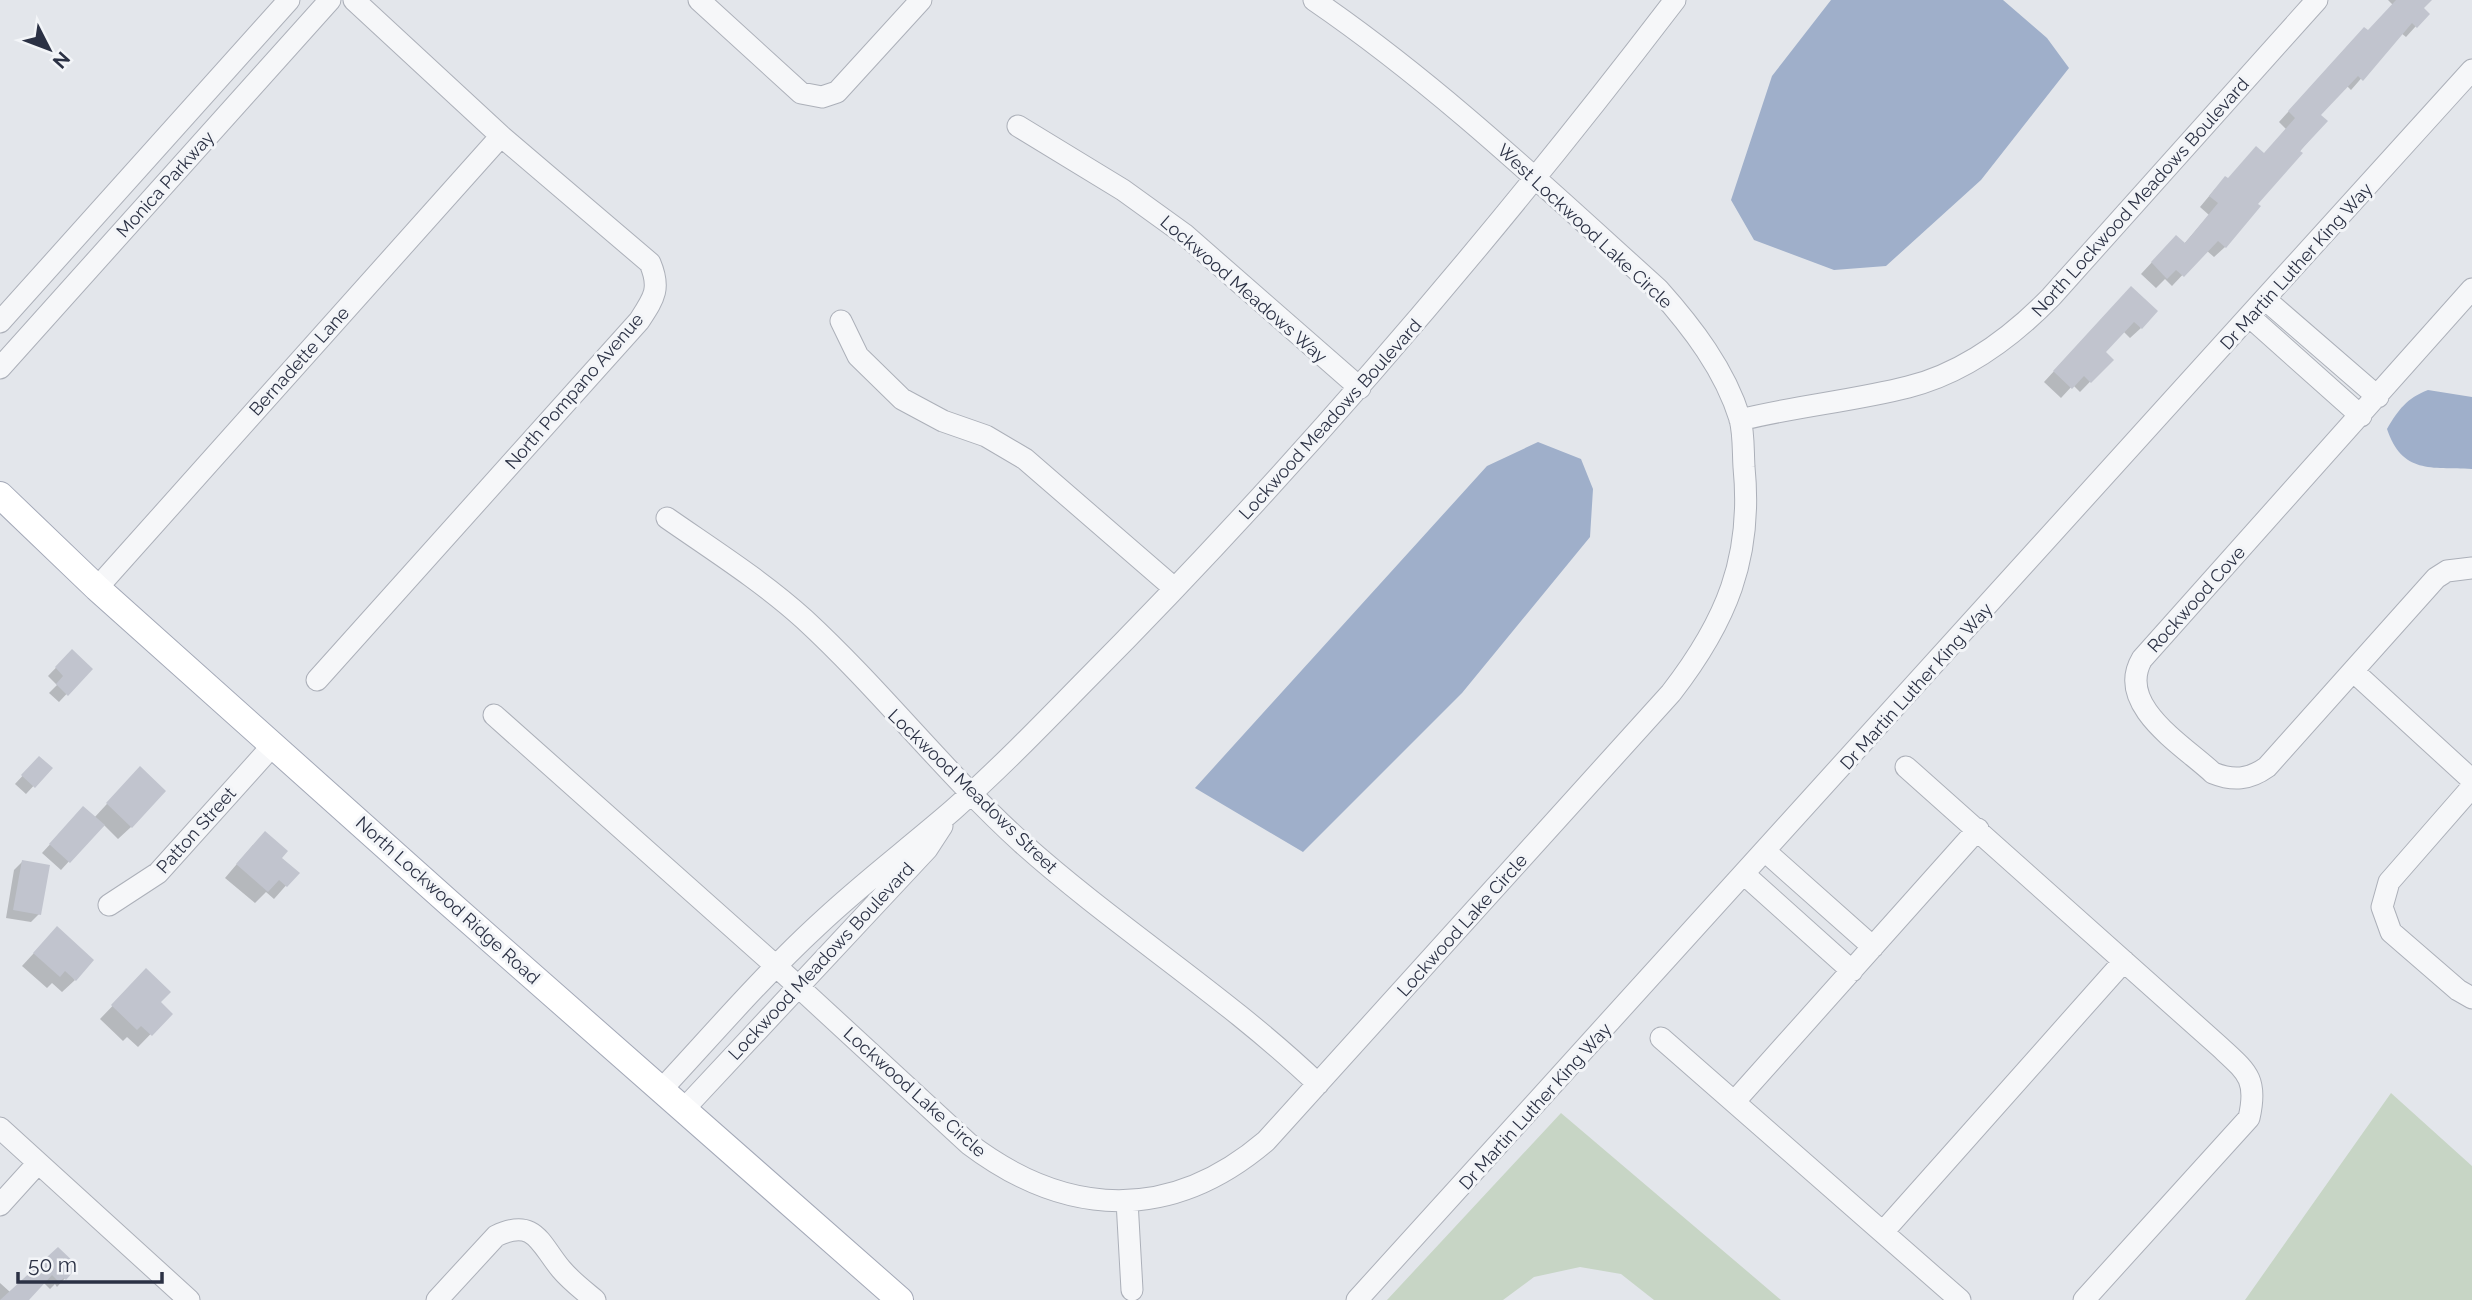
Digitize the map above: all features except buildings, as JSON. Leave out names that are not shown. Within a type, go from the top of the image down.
[{"type":"main road","name":"North Lockwood Ridge Road","points":[[0,495],[97,587],[448,902],[900,1300]]},
{"type":"street","name":"Monica Parkway","points":[[0,322],[289,0]]},
{"type":"street","name":"Monica Parkway","points":[[0,368],[330,0]]},
{"type":"street","name":"North Pompano Avenue","points":[[317,680],[630,331],[652,301],[657,281],[650,263],[501,136],[354,0]]},
{"type":"street","points":[[699,0],[801,93],[816,97],[837,92],[921,0]]},
{"type":"street","name":"West Lockwood Lake Circle","points":[[1314,0],[1378,44],[1453,104],[1658,289],[1688,323],[1708,352],[1740,420],[1747,519],[1737,573],[1727,602],[1699,656],[1630,738]]},
{"type":"street","name":"Lockwood Meadows Boulevard","points":[[662,1089],[776,966],[906,847],[953,810],[1082,685],[1174,589],[1360,388],[1536,179],[1675,0]]},
{"type":"street","name":"North Lockwood Meadows Boulevard","points":[[1740,420],[1909,387],[1945,374],[1991,349],[2029,320],[2051,297],[2317,0]]},
{"type":"street","name":"Dr Martin Luther King Way","points":[[1357,1300],[1766,852],[2472,70]]},
{"type":"street","name":"Lockwood Meadows Way","points":[[1018,127],[1123,190],[1184,234],[1360,388]]},
{"type":"street","name":"Bernadette Lane","points":[[97,587],[501,136]]},
{"type":"street","name":"Rockwood Cove","points":[[2472,289],[2142,659],[2134,682],[2136,695],[2147,713],[2213,773],[2237,779],[2267,768],[2436,578],[2447,571],[2472,568]]},
{"type":"street","points":[[2266,300],[2378,397]]},
{"type":"street","points":[[2250,317],[2361,415]]},
{"type":"street","points":[[841,321],[858,356],[902,399],[943,421],[986,436],[1025,459],[1174,589]]},
{"type":"street","name":"Lockwood Meadows Street","points":[[667,518],[774,594],[805,620],[970,792],[1063,878],[1242,1016],[1318,1084]]},
{"type":"street","points":[[2353,671],[2472,780]]},
{"type":"street","name":"Lockwood Lake Circle","points":[[494,715],[776,966],[969,1144],[999,1167],[1033,1184],[1068,1195],[1127,1201],[1166,1195],[1201,1183],[1229,1170],[1266,1141],[1630,738]]},
{"type":"street","name":"Patton Street","points":[[109,905],[158,873],[274,744]]},
{"type":"street","points":[[1906,767],[2241,1067],[2252,1082],[2253,1097],[2249,1118],[2084,1300]]},
{"type":"street","points":[[2472,787],[2389,882],[2382,907],[2391,932],[2458,990],[2472,998]]},
{"type":"street","name":"Lockwood Meadows Boulevard","points":[[684,1108],[927,849],[953,810]]},
{"type":"street","points":[[1735,1101],[1978,829]]},
{"type":"street","points":[[1766,852],[1873,947]]},
{"type":"street","points":[[1745,875],[1852,971]]},
{"type":"street","points":[[1883,1232],[2124,961]]},
{"type":"street","points":[[1661,1038],[1960,1300]]},
{"type":"street","points":[[0,1128],[189,1300]]},
{"type":"street","points":[[0,1205],[38,1163]]},
{"type":"street","points":[[1127,1201],[1132,1290]]},
{"type":"street","points":[[437,1300],[496,1236],[509,1230],[531,1231],[567,1276],[594,1300]]},
{"type":"green space","points":[[2391,1093],[2472,1166],[2472,1300],[2245,1300]]},
{"type":"green space","points":[[1561,1113],[1781,1300],[1654,1300],[1621,1274],[1580,1267],[1534,1277],[1503,1300],[1387,1300]]},
{"type":"water","points":[[1831,0],[2003,0],[2047,38],[2069,68],[1981,180],[1886,266],[1834,270],[1754,240],[1731,200],[1772,76]]},
{"type":"water","points":[[2428,390],[2472,397],[2472,469],[2420,465],[2401,454],[2393,444],[2387,429],[2391,422],[2409,401]]},
{"type":"water","points":[[1538,442],[1581,459],[1593,489],[1590,537],[1462,693],[1303,852],[1195,788],[1487,466]]}]
